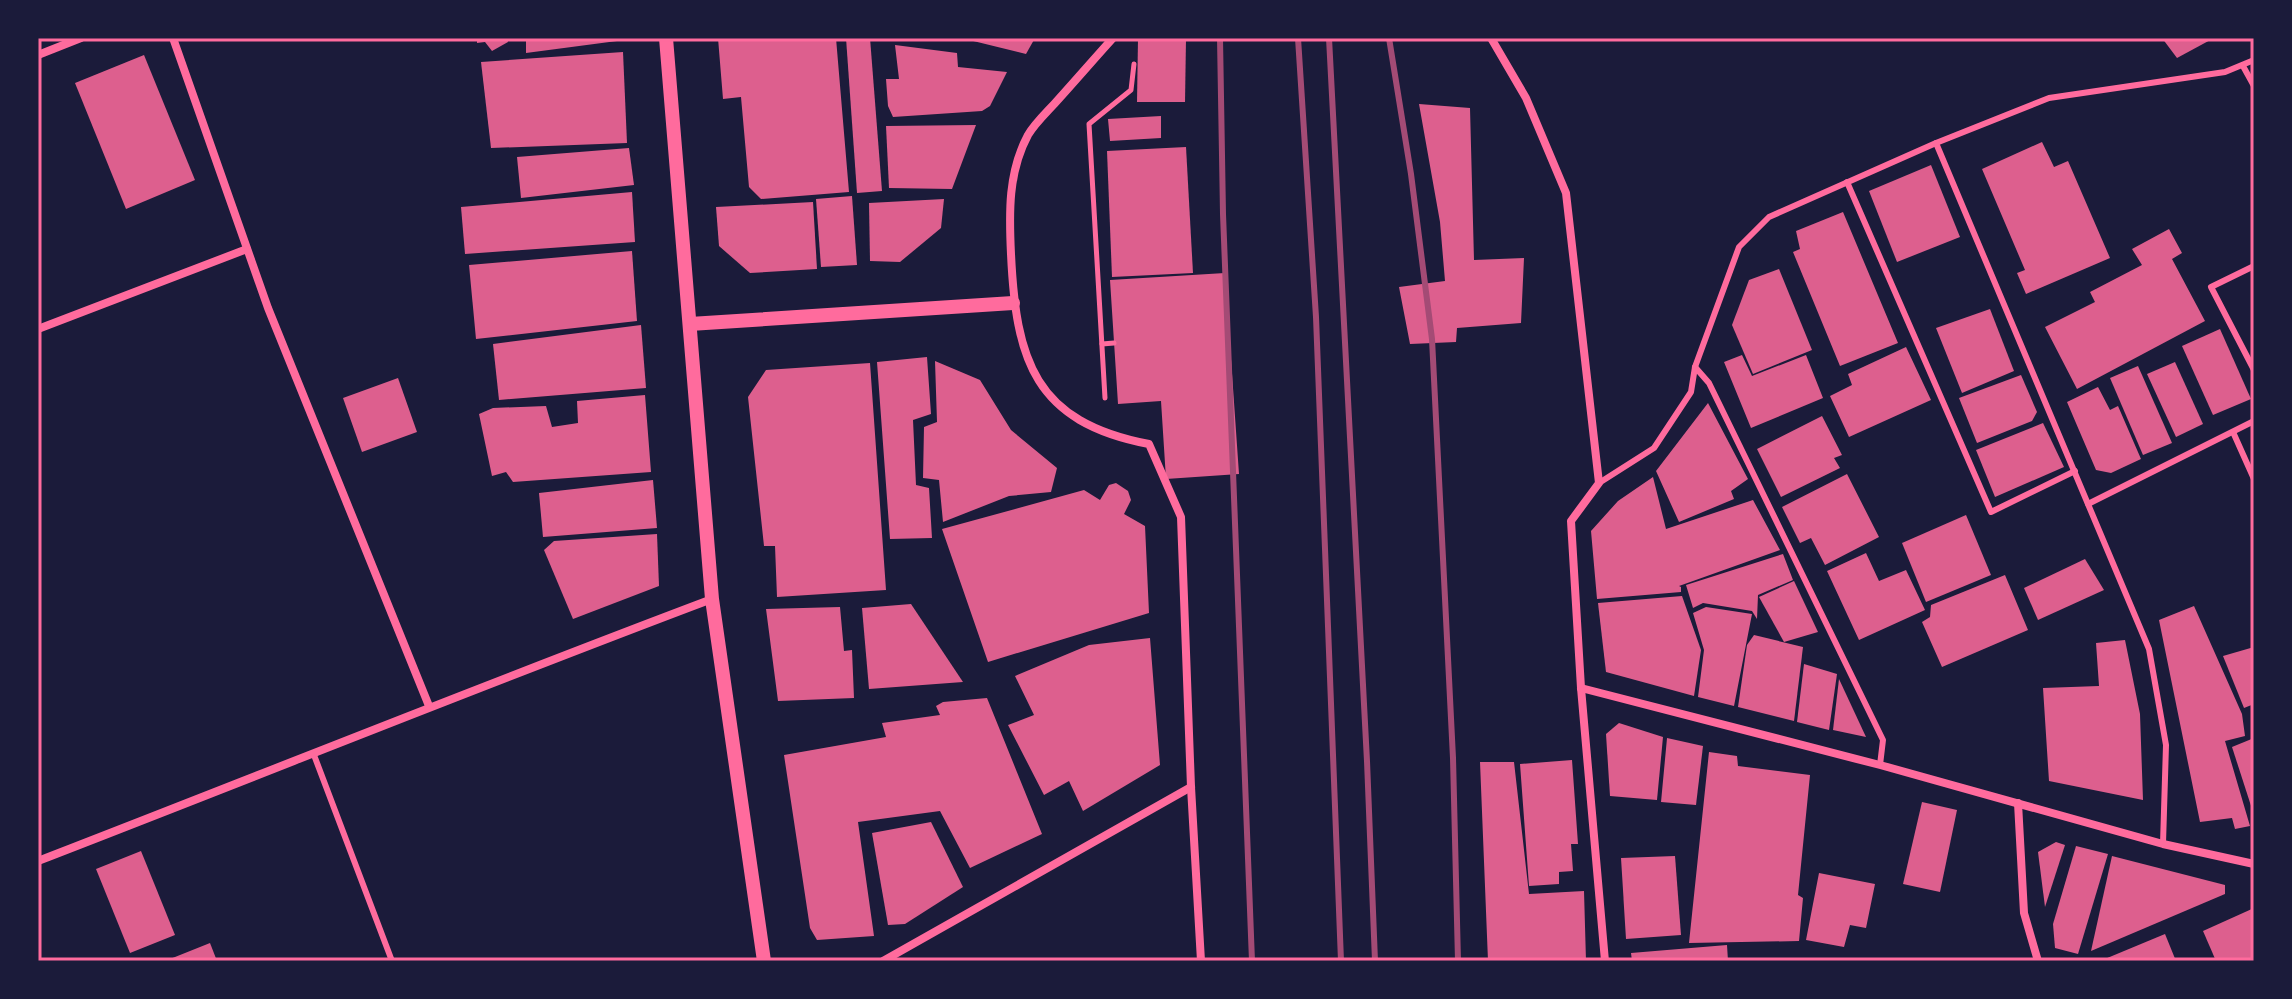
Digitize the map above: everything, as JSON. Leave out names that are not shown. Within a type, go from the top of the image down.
[{"type":"street","points":[[38,55],[81,38]]},
{"type":"street","points":[[173,38],[268,308],[429,706]]},
{"type":"street","points":[[666,38],[712,599],[764,961]]},
{"type":"street","points":[[1113,38],[1029,133],[1016,166],[1010,222],[1013,303],[1019,338],[1030,367],[1047,392],[1081,422],[1117,438],[1149,444],[1181,517],[1201,961]]},
{"type":"street","points":[[1491,38],[1526,98],[1566,193],[1599,483],[1571,521],[1581,688],[1605,961]]},
{"type":"street","points":[[38,329],[247,249]]},
{"type":"street","points":[[690,324],[1013,303]]},
{"type":"street","points":[[38,861],[314,755],[429,706],[712,599]]},
{"type":"street","points":[[1581,688],[1880,765],[2163,844],[2254,864]]},
{"type":"street","points":[[883,961],[1191,787]]},
{"type":"street","points":[[2018,803],[2024,913],[2038,961]]},
{"type":"lane","points":[[1599,483],[1654,448],[1691,392],[1695,367],[1739,247],[1769,217],[1936,143],[2049,98],[2225,72],[2254,60]]},
{"type":"lane","points":[[2243,66],[2254,86]]},
{"type":"lane","points":[[1936,143],[2149,649],[2166,745],[2163,844]]},
{"type":"lane","points":[[1847,182],[1991,512],[2075,471]]},
{"type":"lane","points":[[2254,266],[2211,287],[2254,370]]},
{"type":"lane","points":[[1695,367],[1709,383],[1883,740],[1880,765]]},
{"type":"lane","points":[[2088,504],[2254,421]]},
{"type":"lane","points":[[2233,432],[2254,479]]},
{"type":"lane","points":[[314,755],[392,961]]},
{"type":"path","points":[[1105,400],[1089,124],[1131,90],[1134,59]]},
{"type":"path","points":[[1102,344],[1114,343]]},
{"type":"building","points":[[477,38],[507,38],[508,42],[492,51],[485,42],[477,43]]},
{"type":"building","points":[[526,38],[617,38],[617,41],[526,53]]},
{"type":"building","points":[[718,38],[836,38],[849,192],[761,199],[749,187],[741,97],[723,99]]},
{"type":"building","points":[[846,38],[870,38],[882,191],[857,193]]},
{"type":"building","points":[[961,38],[1035,38],[1026,54]]},
{"type":"building","points":[[1138,38],[1186,38],[1185,102],[1137,102]]},
{"type":"building","points":[[2162,38],[2214,38],[2177,58]]},
{"type":"building","points":[[895,45],[957,53],[958,67],[1007,72],[990,106],[982,111],[893,117],[888,106],[886,79],[899,79]]},
{"type":"building","points":[[623,52],[627,143],[491,148],[481,62]]},
{"type":"building","points":[[144,55],[195,180],[126,209],[75,83]]},
{"type":"building","points":[[1419,104],[1470,108],[1474,260],[1524,258],[1521,323],[1457,328],[1456,342],[1410,344],[1399,287],[1445,281],[1440,222]]},
{"type":"building","points":[[1161,116],[1161,138],[1110,141],[1108,119]]},
{"type":"building","points":[[976,125],[952,189],[889,188],[886,126]]},
{"type":"building","points":[[2042,142],[2054,167],[2068,161],[2110,258],[2026,294],[2017,273],[2025,270],[1982,169]]},
{"type":"building","points":[[1186,147],[1193,273],[1112,277],[1107,151]]},
{"type":"building","points":[[629,148],[634,185],[521,198],[517,157]]},
{"type":"building","points":[[1931,165],[1960,237],[1897,262],[1869,191]]},
{"type":"building","points":[[632,192],[635,242],[465,254],[461,207]]},
{"type":"building","points":[[852,196],[857,265],[821,267],[816,199]]},
{"type":"building","points":[[944,199],[941,228],[900,262],[870,261],[869,203]]},
{"type":"building","points":[[813,202],[817,269],[750,273],[719,246],[716,207]]},
{"type":"building","points":[[1843,212],[1898,343],[1840,366],[1793,252],[1800,249],[1796,231]]},
{"type":"building","points":[[2169,229],[2182,253],[2172,259],[2205,321],[2077,389],[2045,327],[2095,302],[2090,292],[2142,265],[2132,249]]},
{"type":"building","points":[[632,251],[637,321],[476,339],[469,265]]},
{"type":"building","points":[[1779,269],[1812,350],[1753,374],[1732,325],[1749,280]]},
{"type":"building","points":[[1225,273],[1239,474],[1166,479],[1161,401],[1118,404],[1110,280]]},
{"type":"building","points":[[1990,309],[2014,371],[1962,393],[1936,328]]},
{"type":"building","points":[[641,325],[646,388],[499,400],[493,344]]},
{"type":"building","points":[[2220,329],[2251,399],[2213,415],[2182,346]]},
{"type":"building","points":[[1906,347],[1931,400],[1849,437],[1830,396],[1852,385],[1848,374]]},
{"type":"building","points":[[1742,355],[1752,376],[1806,355],[1823,398],[1751,428],[1724,362]]},
{"type":"building","points":[[927,357],[931,414],[913,420],[916,485],[929,488],[932,538],[890,539],[877,362]]},
{"type":"building","points":[[935,361],[980,380],[1011,430],[1057,468],[1051,492],[1009,496],[943,522],[939,480],[923,478],[924,427],[937,422]]},
{"type":"building","points":[[2175,362],[2203,424],[2176,437],[2147,374]]},
{"type":"building","points":[[870,363],[886,590],[777,597],[775,546],[764,546],[748,397],[766,370]]},
{"type":"building","points":[[2138,366],[2172,443],[2143,455],[2110,378]]},
{"type":"building","points":[[2021,375],[2037,412],[2032,421],[1977,443],[1959,398]]},
{"type":"building","points":[[398,378],[417,432],[362,452],[343,398]]},
{"type":"building","points":[[2098,387],[2110,410],[2118,406],[2141,459],[2111,473],[2096,470],[2067,402]]},
{"type":"building","points":[[645,395],[651,472],[513,482],[506,472],[492,476],[479,414],[493,408],[546,406],[552,427],[578,423],[577,401]]},
{"type":"building","points":[[1708,403],[1748,479],[1731,491],[1734,499],[1679,522],[1656,471]]},
{"type":"building","points":[[1822,416],[1842,455],[1834,458],[1840,468],[1781,497],[1757,449]]},
{"type":"building","points":[[2043,423],[2064,467],[1995,497],[1976,450]]},
{"type":"building","points":[[1847,474],[1879,537],[1825,565],[1811,538],[1800,543],[1782,507]]},
{"type":"building","points":[[1653,477],[1666,529],[1753,500],[1780,550],[1679,586],[1681,592],[1597,599],[1591,531],[1618,501]]},
{"type":"building","points":[[653,480],[657,528],[543,537],[539,493]]},
{"type":"building","points":[[1116,483],[1128,491],[1131,500],[1124,514],[1145,526],[1149,613],[988,662],[942,529],[1084,490],[1100,500],[1109,485]]},
{"type":"building","points":[[1966,515],[1991,575],[1926,602],[1902,543]]},
{"type":"building","points":[[657,534],[659,586],[573,619],[544,550],[554,541]]},
{"type":"building","points":[[1866,553],[1879,581],[1906,570],[1925,610],[1859,640],[1827,571]]},
{"type":"building","points":[[1783,554],[1793,580],[1758,595],[1757,619],[1752,611],[1703,603],[1693,608],[1686,585]]},
{"type":"building","points":[[2085,559],[2104,590],[2038,620],[2024,588]]},
{"type":"building","points":[[2005,575],[2028,630],[1942,667],[1922,622],[1930,617],[1931,605]]},
{"type":"building","points":[[1794,581],[1818,632],[1784,642],[1759,597]]},
{"type":"building","points":[[1682,596],[1701,650],[1694,696],[1606,672],[1598,603]]},
{"type":"building","points":[[911,604],[963,682],[869,689],[862,608]]},
{"type":"building","points":[[2194,606],[2242,714],[2245,736],[2225,741],[2250,826],[2235,829],[2232,818],[2200,822],[2159,620]]},
{"type":"building","points":[[840,607],[844,651],[852,650],[854,698],[778,701],[766,609]]},
{"type":"building","points":[[1706,607],[1752,614],[1734,706],[1698,697],[1704,650],[1693,613]]},
{"type":"building","points":[[1754,635],[1803,647],[1794,721],[1738,707],[1747,645]]},
{"type":"building","points":[[1150,638],[1160,765],[1083,811],[1069,781],[1044,795],[1008,725],[1034,715],[1015,676],[1089,645]]},
{"type":"building","points":[[2125,640],[2140,714],[2143,800],[2049,781],[2043,688],[2099,686],[2096,643]]},
{"type":"building","points":[[2254,647],[2254,704],[2244,708],[2223,656]]},
{"type":"building","points":[[1804,664],[1837,674],[1829,730],[1797,722]]},
{"type":"building","points":[[1839,679],[1866,737],[1833,730]]},
{"type":"building","points":[[987,698],[1042,834],[970,868],[940,811],[858,822],[874,936],[817,940],[810,928],[784,755],[886,737],[882,723],[940,715],[936,706],[943,702]]},
{"type":"building","points":[[1619,723],[1663,737],[1657,800],[1610,796],[1606,734]]},
{"type":"building","points":[[1667,738],[1703,746],[1696,805],[1661,802]]},
{"type":"building","points":[[2254,738],[2254,811],[2253,812],[2232,747]]},
{"type":"building","points":[[1709,752],[1737,756],[1738,766],[1810,775],[1798,895],[1803,898],[1799,941],[1689,943]]},
{"type":"building","points":[[1572,760],[1578,844],[1571,844],[1573,871],[1559,872],[1559,884],[1529,886],[1520,764]]},
{"type":"building","points":[[1480,762],[1514,762],[1529,894],[1584,891],[1586,961],[1488,961]]},
{"type":"building","points":[[1922,802],[1957,810],[1940,892],[1903,884]]},
{"type":"building","points":[[931,822],[963,887],[905,924],[888,925],[872,833]]},
{"type":"building","points":[[2056,842],[2065,845],[2045,907],[2038,852]]},
{"type":"building","points":[[2076,846],[2108,854],[2078,954],[2055,948],[2053,924]]},
{"type":"building","points":[[141,851],[175,935],[130,953],[96,869]]},
{"type":"building","points":[[1675,856],[1681,935],[1626,939],[1621,858]]},
{"type":"building","points":[[2112,856],[2225,885],[2225,894],[2091,951]]},
{"type":"building","points":[[1819,873],[1875,884],[1866,928],[1850,925],[1844,947],[1806,940]]},
{"type":"building","points":[[2254,908],[2254,961],[2216,961],[2203,931]]},
{"type":"building","points":[[2165,934],[2176,961],[2100,961]]},
{"type":"building","points":[[210,943],[217,961],[165,961]]},
{"type":"building","points":[[1727,945],[1728,961],[1632,961],[1631,953]]},
{"type":"railway","points":[[1220,38],[1223,214],[1252,961]]},
{"type":"railway","points":[[1298,38],[1316,317],[1341,961]]},
{"type":"railway","points":[[1329,38],[1375,961]]},
{"type":"railway","points":[[1389,38],[1411,174],[1432,339],[1453,758],[1458,961]]}]
